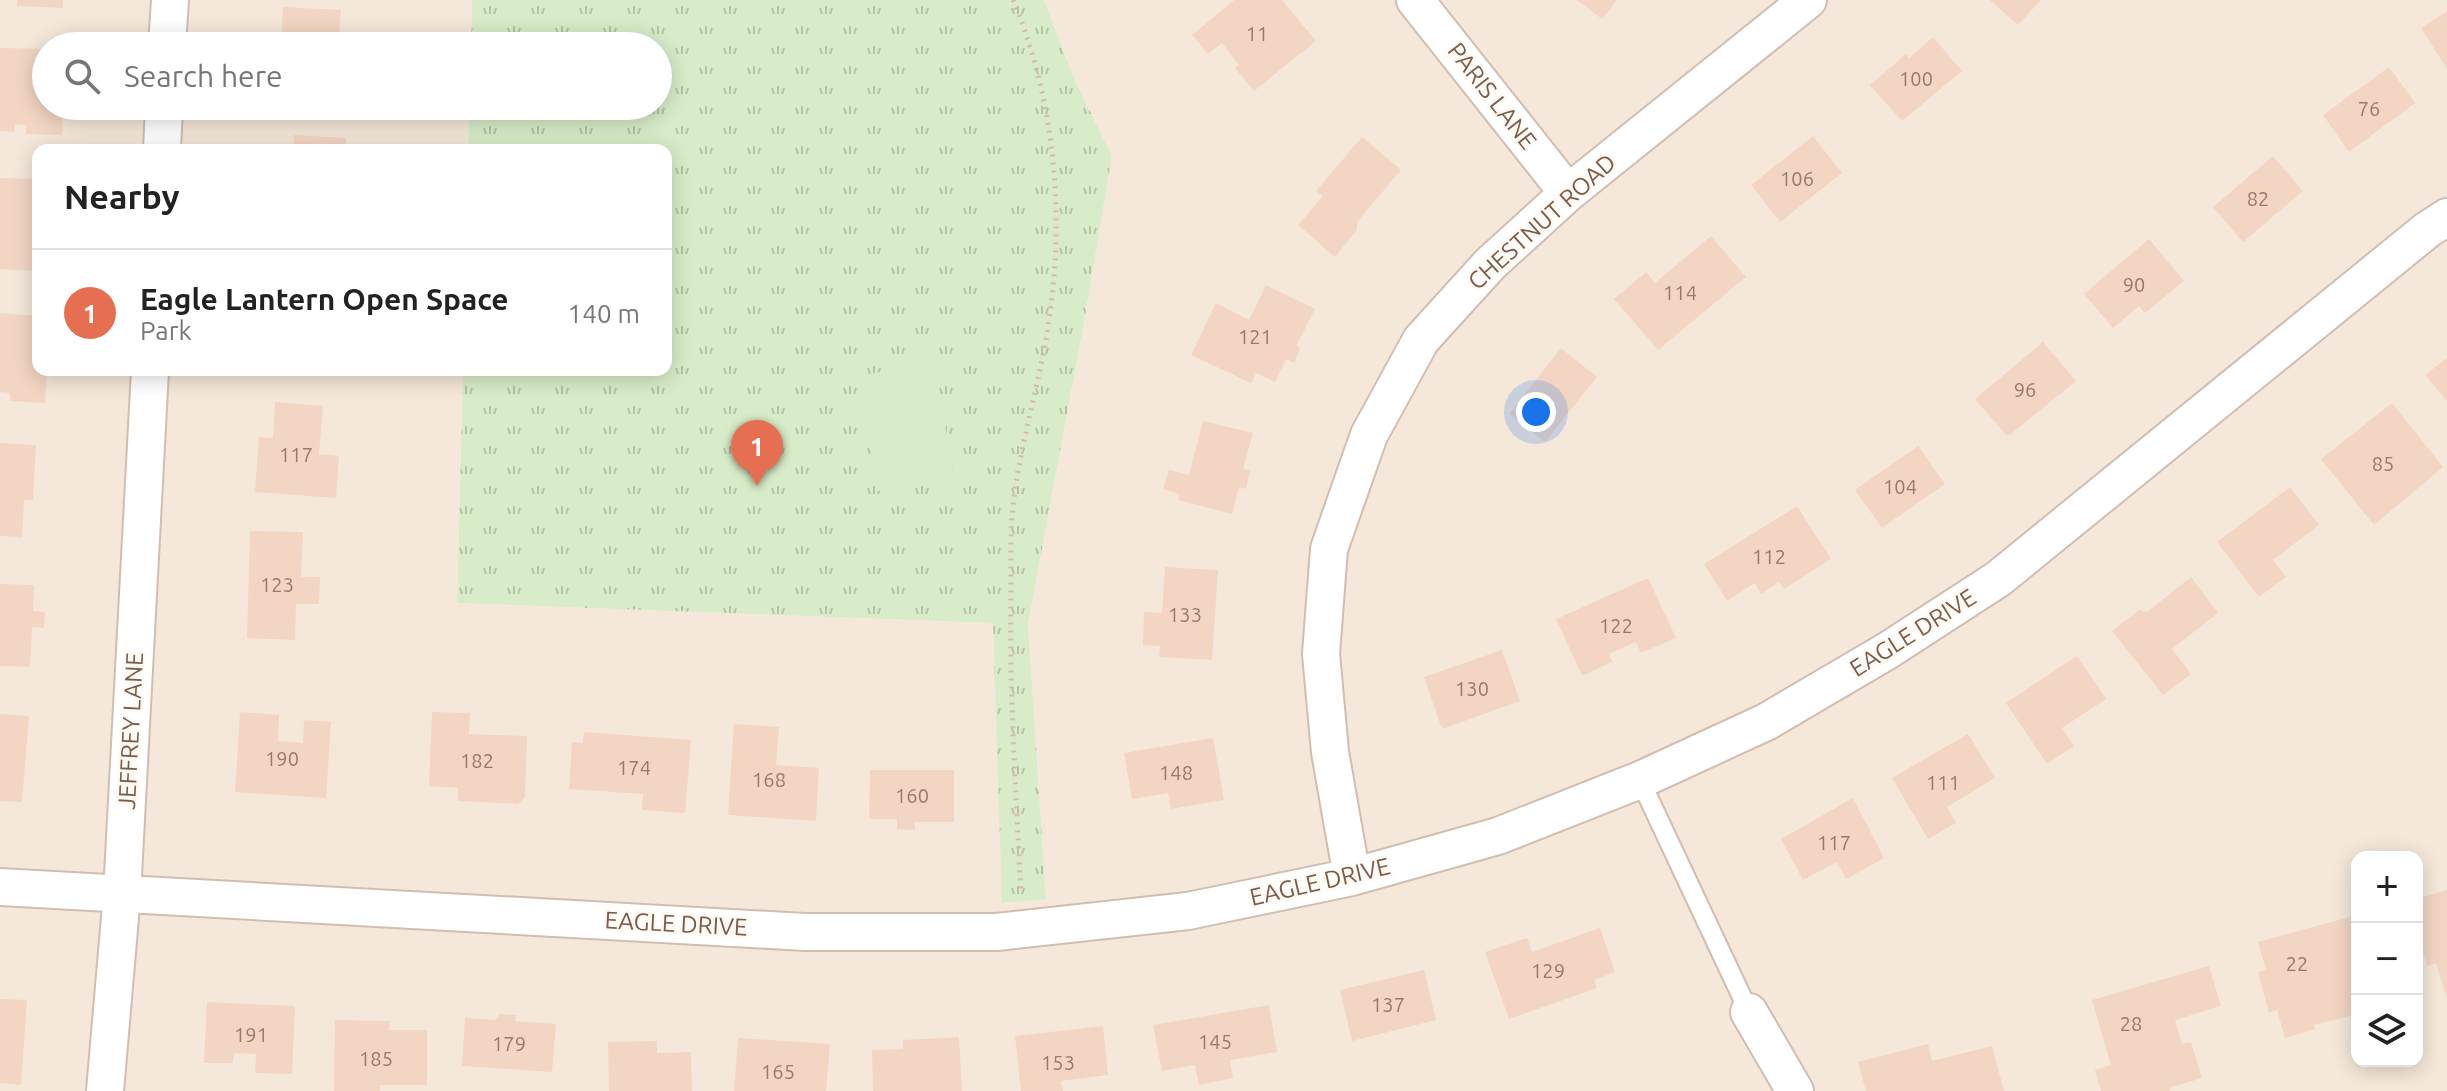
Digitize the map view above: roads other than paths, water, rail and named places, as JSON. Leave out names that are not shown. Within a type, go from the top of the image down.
[{"type":"street","points":[[168,32],[170,0]]},
{"type":"street","name":"PARIS LANE","points":[[1415,0],[1568,193]]},
{"type":"street","name":"CHESTNUT ROAD","points":[[1352,877],[1330,752],[1321,654],[1329,549],[1369,435],[1421,340],[1490,264],[1568,193],[1808,0]]},
{"type":"street","points":[[162,144],[163,120]]},
{"type":"street","name":"EAGLE DRIVE","points":[[0,887],[805,932],[997,932],[1188,911],[1352,877],[1498,836],[1640,780],[1766,722],[1887,651],[1998,579],[2427,230],[2447,217]]},
{"type":"street","name":"JEFFREY LANE","points":[[105,1091],[122,894],[150,376]]},
{"type":"street","points":[[1749,1012],[1795,1091]]},
{"type":"lane","points":[[1640,780],[1749,1012]]},
{"type":"place","name":"Eagle Lantern Open Space","points":[[757,486]]}]
